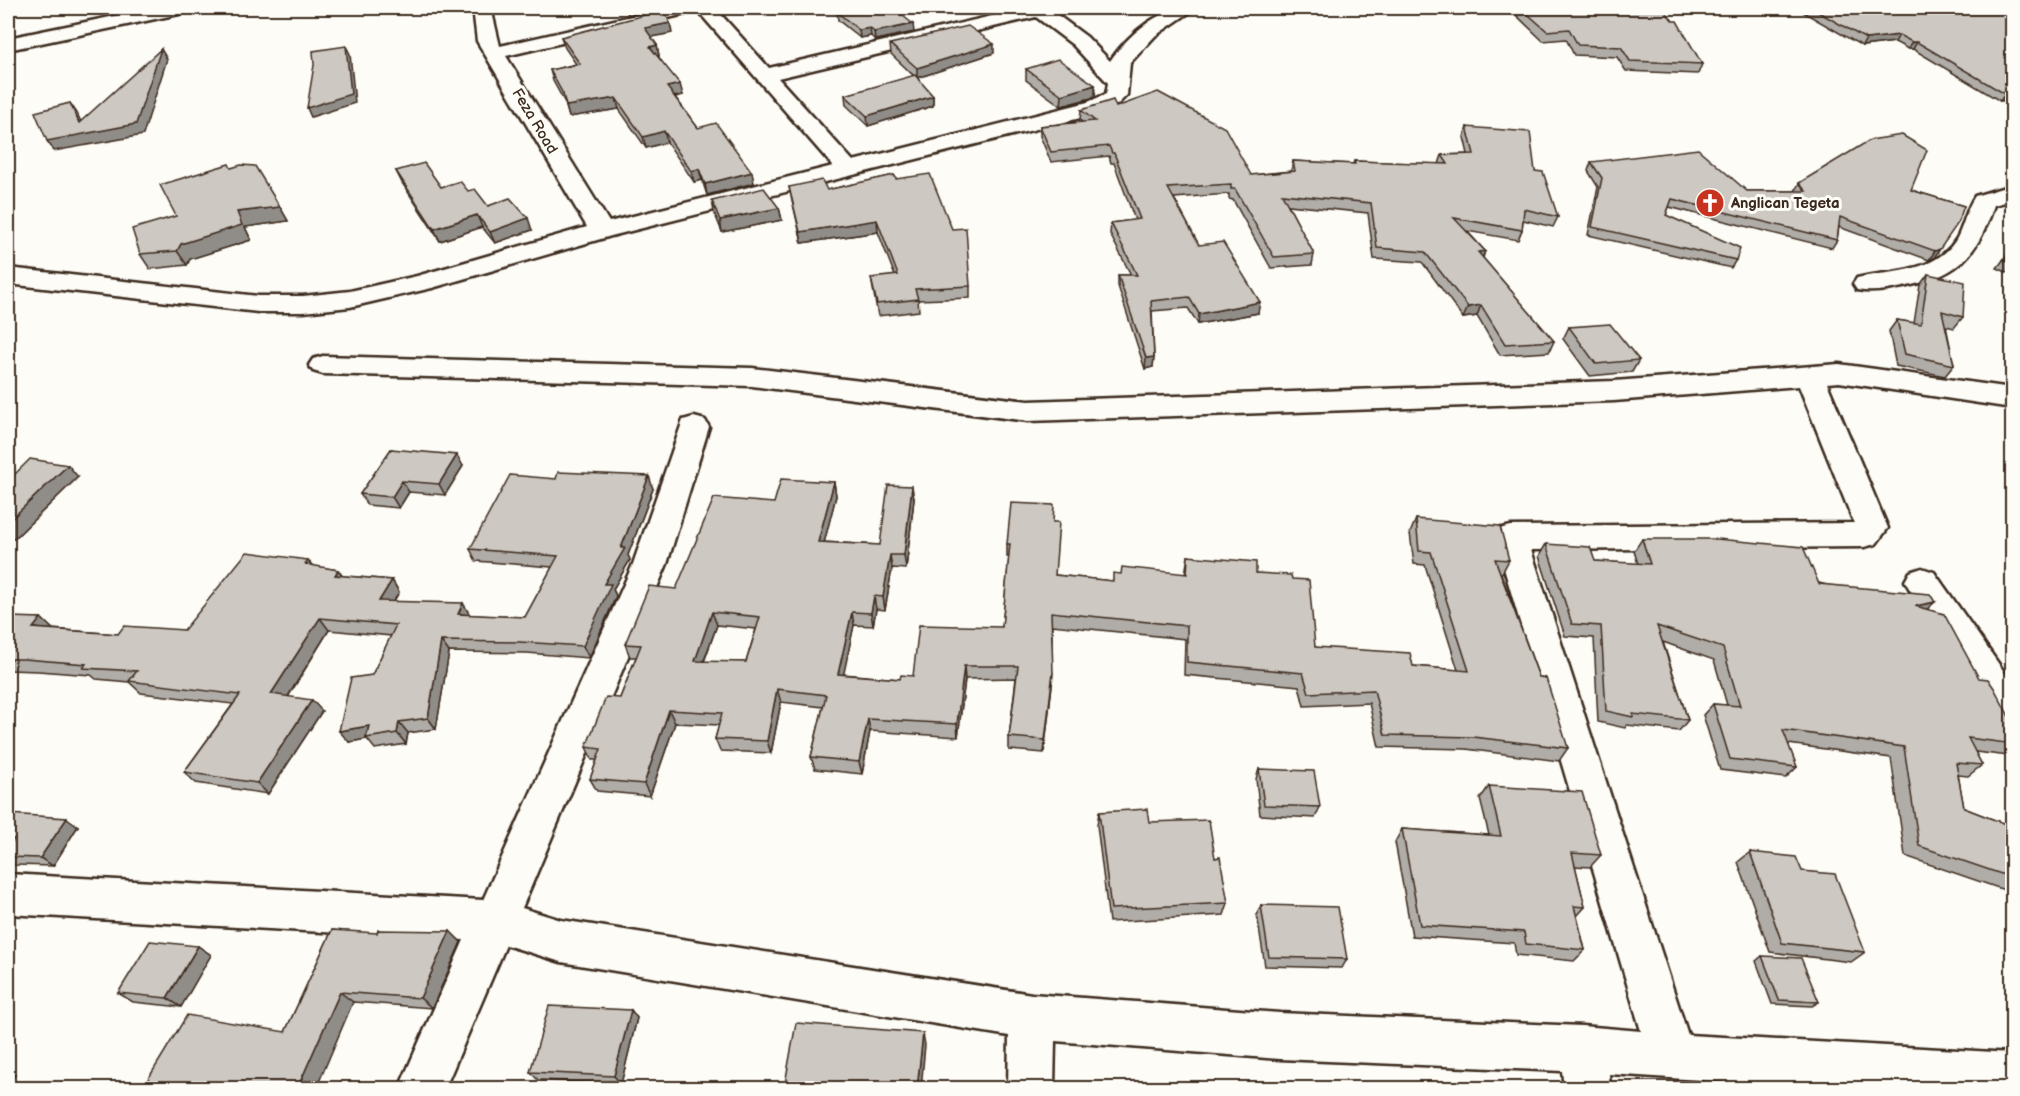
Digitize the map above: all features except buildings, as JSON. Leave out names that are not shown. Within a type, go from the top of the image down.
[{"type":"street","points":[[8,44],[179,8]]},
{"type":"street","name":"Feza Road","points":[[482,8],[487,41],[602,231]]},
{"type":"street","points":[[494,53],[690,8]]},
{"type":"street","points":[[705,8],[848,169]]},
{"type":"street","points":[[8,276],[258,304],[303,304],[350,299],[423,282],[602,231],[1096,107],[1116,96],[1120,89],[1118,82],[1120,62],[1148,32],[1187,8]]},
{"type":"street","points":[[765,75],[1038,9],[1080,40],[1118,82]]},
{"type":"street","points":[[1866,284],[1884,283],[1939,268],[1965,245],[1983,201],[2013,192]]},
{"type":"street","points":[[323,365],[752,377],[1028,411],[1614,391],[1839,372],[2013,398]]},
{"type":"street","points":[[1672,1057],[1511,538],[1864,535],[1872,528],[1809,375]]},
{"type":"street","points":[[422,1089],[650,564],[694,427]]},
{"type":"street","points":[[1922,581],[2013,712]]},
{"type":"street","points":[[8,894],[494,921],[561,941],[1032,1017],[1280,1036],[1584,1069],[1672,1057],[2013,1076]]},
{"type":"street","points":[[1031,1089],[1032,1017]]},
{"type":"place","name":"Anglican Tegeta","points":[[1710,203]]}]
